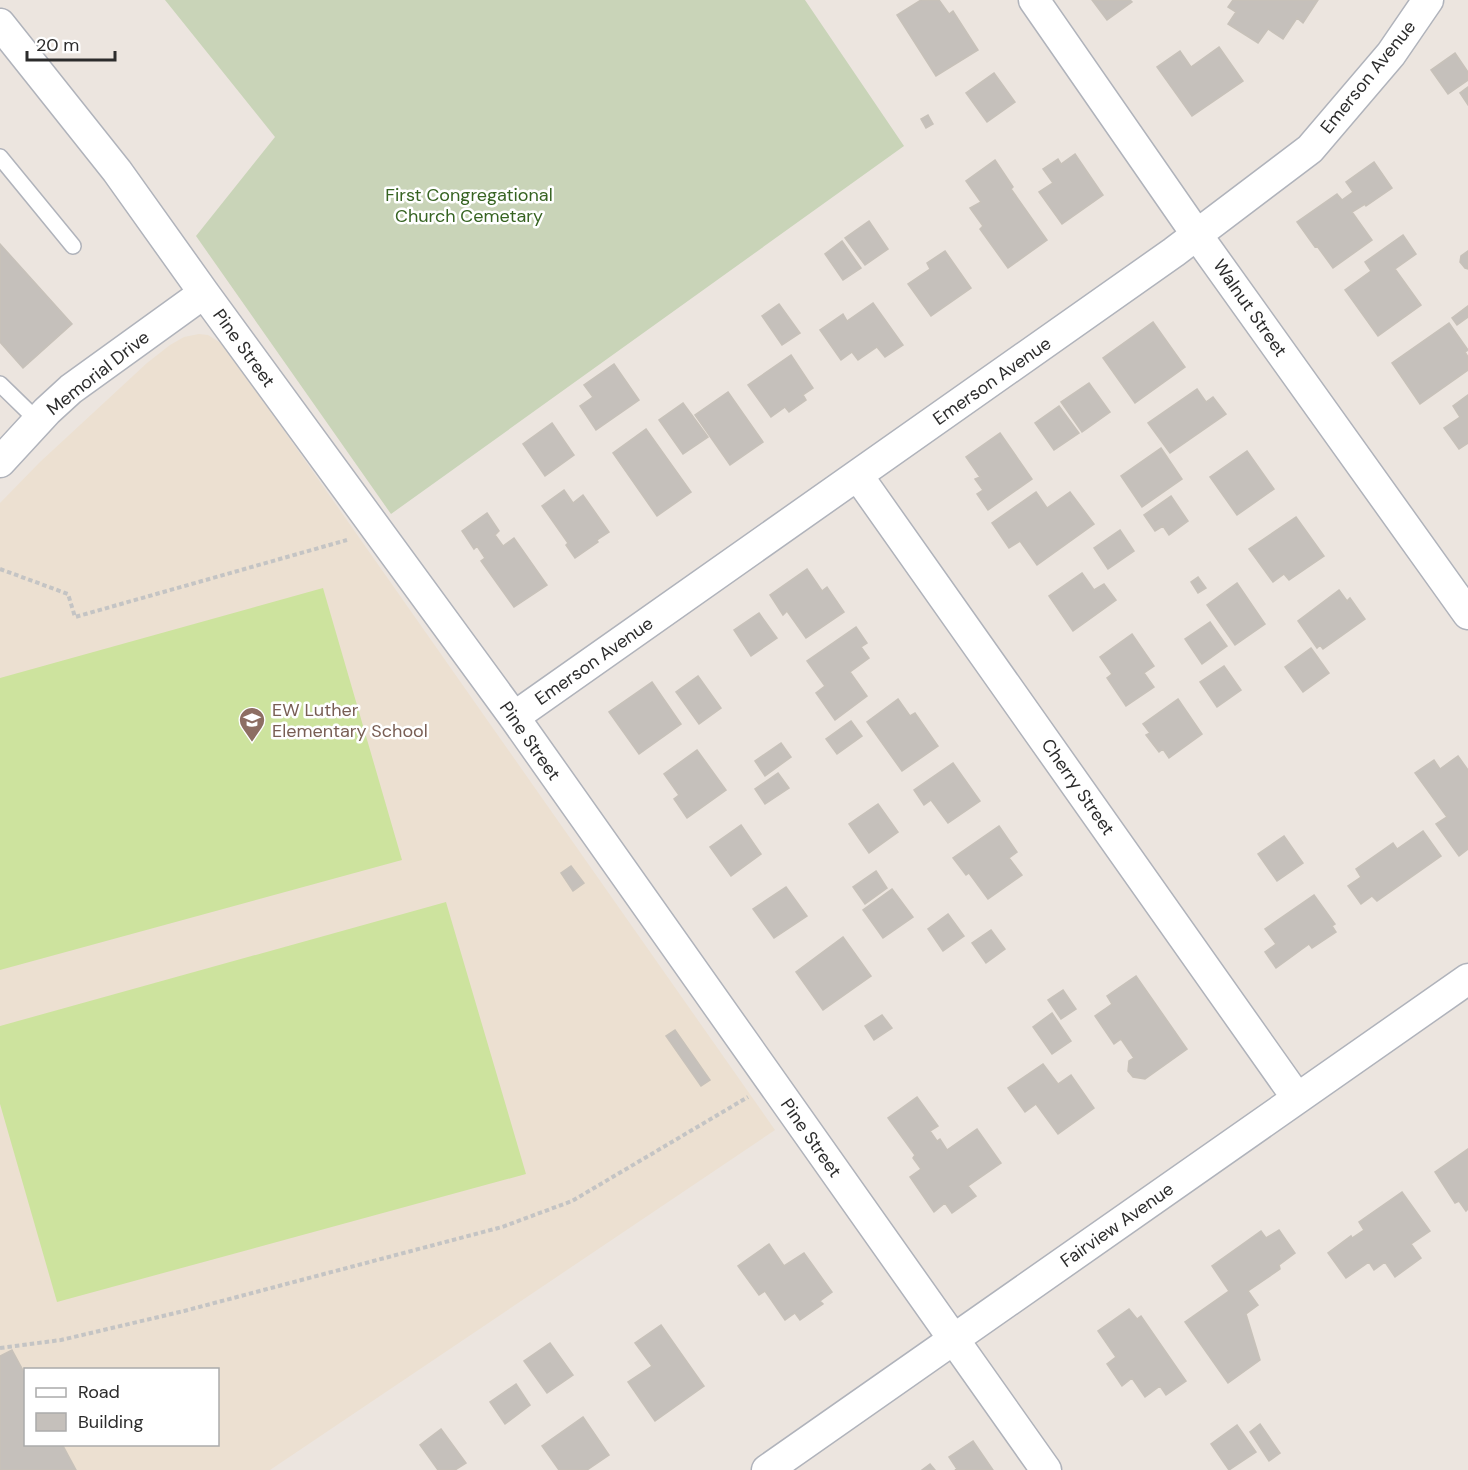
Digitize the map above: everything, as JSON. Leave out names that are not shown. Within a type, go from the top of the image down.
[{"type":"street","name":"Walnut Street","points":[[1034,0],[1197,235],[1468,614]]},
{"type":"street","name":"Emerson Avenue","points":[[514,717],[1197,235],[1310,149],[1391,54],[1428,0]]},
{"type":"street","name":"Pine Street","points":[[0,24],[117,171],[204,294],[514,717],[1046,1470]]},
{"type":"street","name":"Memorial Drive","points":[[0,462],[71,389],[204,294]]},
{"type":"street","name":"Cherry Street","points":[[858,476],[1297,1098]]},
{"type":"street","name":"Fairview Avenue","points":[[766,1470],[1468,979]]},
{"type":"lane","points":[[0,157],[73,246]]},
{"type":"lane","points":[[0,384],[38,421]]},
{"type":"path","points":[[0,569],[68,594],[75,617],[353,539]]},
{"type":"path","points":[[0,1348],[61,1340],[184,1311],[502,1227],[572,1201],[749,1096]]},
{"type":"shaded area","name":"EW Luther Elementary School","points":[[199,334],[208,335],[224,345],[775,1130],[270,1470],[0,1470],[0,503],[40,462],[147,363],[184,337]]},
{"type":"green space","name":"First Congregational Church Cemetary","points":[[165,0],[805,0],[904,146],[391,514],[196,236],[275,137]]},
{"type":"green space","points":[[323,588],[402,860],[0,970],[0,678]]},
{"type":"green space","points":[[446,902],[526,1174],[57,1302],[0,1104],[0,1026]]},
{"type":"building","points":[[921,0],[939,0],[949,14],[953,11],[978,50],[936,76],[897,15]]},
{"type":"building","points":[[1092,0],[1130,0],[1132,2],[1107,20]]},
{"type":"building","points":[[1233,0],[1318,0],[1303,23],[1297,18],[1283,39],[1268,29],[1258,43],[1228,24],[1236,12],[1228,7]]},
{"type":"building","points":[[1219,47],[1243,81],[1192,116],[1157,67],[1180,51],[1191,67]]},
{"type":"building","points":[[1455,53],[1468,72],[1468,80],[1448,94],[1431,70]]},
{"type":"building","points":[[994,73],[1015,102],[987,122],[966,93]]},
{"type":"building","points":[[1468,87],[1468,105],[1460,93]]},
{"type":"building","points":[[928,115],[933,124],[926,128],[921,119]]},
{"type":"building","points":[[1075,154],[1103,195],[1062,224],[1039,192],[1053,183],[1043,169],[1058,159],[1061,164]]},
{"type":"building","points":[[995,160],[1013,187],[1011,189],[1047,240],[1008,268],[980,229],[983,226],[970,208],[981,202],[966,181]]},
{"type":"building","points":[[1374,162],[1392,188],[1366,206],[1365,204],[1352,212],[1372,240],[1333,268],[1297,222],[1337,194],[1342,200],[1353,192],[1346,182]]},
{"type":"building","points":[[869,221],[888,249],[865,265],[845,238]]},
{"type":"building","points":[[1403,235],[1416,254],[1395,269],[1421,305],[1378,336],[1345,290],[1371,271],[1365,262]]},
{"type":"building","points":[[842,241],[861,268],[843,280],[825,254]]},
{"type":"building","points":[[0,244],[72,324],[23,368],[0,342]]},
{"type":"building","points":[[945,251],[971,288],[931,316],[908,284],[930,269],[927,263]]},
{"type":"building","points":[[1468,251],[1468,269],[1460,262],[1461,256]]},
{"type":"building","points":[[873,303],[903,345],[885,357],[877,347],[858,360],[852,352],[841,360],[820,330],[843,314],[847,321]]},
{"type":"building","points":[[779,304],[800,333],[782,345],[762,316]]},
{"type":"building","points":[[1468,306],[1468,317],[1457,325],[1452,318]]},
{"type":"building","points":[[1153,322],[1185,367],[1135,403],[1103,358]]},
{"type":"building","points":[[1449,323],[1468,350],[1465,352],[1468,357],[1468,370],[1420,404],[1392,363]]},
{"type":"building","points":[[791,355],[813,388],[803,395],[806,400],[789,412],[785,407],[771,417],[748,385]]},
{"type":"building","points":[[614,364],[639,400],[596,430],[580,406],[593,397],[584,385]]},
{"type":"building","points":[[1089,383],[1110,412],[1082,432],[1061,402]]},
{"type":"building","points":[[1197,389],[1206,402],[1213,397],[1226,414],[1170,453],[1148,423]]},
{"type":"building","points":[[728,392],[763,442],[730,465],[695,415]]},
{"type":"building","points":[[1468,395],[1468,443],[1459,449],[1444,428],[1460,417],[1453,406]]},
{"type":"building","points":[[683,403],[708,437],[683,454],[659,420]]},
{"type":"building","points":[[1059,406],[1079,433],[1054,450],[1035,423]]},
{"type":"building","points":[[552,423],[574,455],[545,476],[523,444]]},
{"type":"building","points":[[646,429],[691,492],[657,516],[613,453]]},
{"type":"building","points":[[1000,433],[1032,479],[988,510],[977,494],[983,490],[975,479],[980,477],[966,457]]},
{"type":"building","points":[[1161,448],[1182,479],[1142,507],[1121,476]]},
{"type":"building","points":[[1247,451],[1274,489],[1237,515],[1210,477]]},
{"type":"building","points":[[564,490],[573,503],[583,495],[609,532],[575,558],[566,545],[568,543],[542,506]]},
{"type":"building","points":[[1036,492],[1047,508],[1070,492],[1094,524],[1037,565],[1020,541],[1009,548],[992,523]]},
{"type":"building","points":[[1171,496],[1188,521],[1169,535],[1163,526],[1155,531],[1144,515]]},
{"type":"building","points":[[487,513],[499,531],[495,535],[503,546],[514,538],[547,585],[514,607],[481,561],[485,558],[477,546],[474,549],[462,531]]},
{"type":"building","points":[[1296,517],[1324,556],[1289,580],[1284,574],[1273,582],[1249,549]]},
{"type":"building","points":[[1120,530],[1134,551],[1108,569],[1094,548]]},
{"type":"building","points":[[807,569],[822,591],[827,587],[844,612],[806,638],[787,611],[783,615],[770,595]]},
{"type":"building","points":[[1082,573],[1094,590],[1104,584],[1116,600],[1073,631],[1049,596]]},
{"type":"building","points":[[1198,577],[1206,588],[1198,593],[1191,582]]},
{"type":"building","points":[[1237,583],[1265,624],[1235,645],[1207,605]]},
{"type":"building","points":[[1339,590],[1347,601],[1350,598],[1365,619],[1323,649],[1320,645],[1317,648],[1298,621]]},
{"type":"building","points":[[759,613],[777,638],[751,656],[734,630]]},
{"type":"building","points":[[1210,622],[1227,646],[1202,664],[1185,639]]},
{"type":"building","points":[[856,627],[867,643],[861,647],[869,658],[850,672],[867,696],[835,720],[816,693],[825,686],[807,661]]},
{"type":"building","points":[[1132,634],[1154,666],[1144,673],[1154,687],[1126,706],[1107,678],[1112,674],[1100,657]]},
{"type":"building","points":[[1311,648],[1329,673],[1303,692],[1285,667]]},
{"type":"building","points":[[1224,666],[1241,690],[1217,707],[1200,682]]},
{"type":"building","points":[[698,676],[721,708],[699,724],[676,692]]},
{"type":"building","points":[[652,682],[681,724],[639,754],[609,712]]},
{"type":"building","points":[[898,699],[910,716],[915,713],[938,746],[902,771],[867,722]]},
{"type":"building","points":[[1178,699],[1202,734],[1169,758],[1163,749],[1159,752],[1146,735],[1150,733],[1143,724]]},
{"type":"building","points":[[851,721],[862,736],[837,754],[826,739]]},
{"type":"building","points":[[781,743],[791,757],[765,776],[755,761]]},
{"type":"building","points":[[697,750],[726,790],[687,818],[674,799],[679,795],[664,774]]},
{"type":"building","points":[[1458,756],[1468,770],[1468,849],[1459,856],[1436,824],[1447,817],[1415,773],[1434,760],[1440,769]]},
{"type":"building","points":[[953,763],[980,801],[948,823],[931,800],[924,805],[914,790]]},
{"type":"building","points":[[778,773],[789,788],[765,804],[755,789]]},
{"type":"building","points":[[878,804],[898,832],[869,853],[849,824]]},
{"type":"building","points":[[741,825],[761,854],[731,876],[710,847]]},
{"type":"building","points":[[999,826],[1017,852],[1009,858],[1022,875],[988,899],[969,873],[966,875],[953,858]]},
{"type":"building","points":[[1423,831],[1441,856],[1377,901],[1372,896],[1361,904],[1348,886],[1361,877],[1356,869],[1393,843],[1397,849]]},
{"type":"building","points":[[1284,836],[1303,863],[1277,881],[1258,854]]},
{"type":"building","points":[[571,866],[584,883],[573,891],[561,873]]},
{"type":"building","points":[[876,871],[887,888],[865,904],[853,887]]},
{"type":"building","points":[[786,887],[807,916],[774,938],[753,909]]},
{"type":"building","points":[[892,889],[913,917],[883,938],[863,910]]},
{"type":"building","points":[[1314,895],[1335,924],[1332,926],[1336,932],[1312,948],[1309,944],[1276,968],[1265,952],[1276,944],[1265,929]]},
{"type":"building","points":[[948,914],[964,936],[943,951],[928,929]]},
{"type":"building","points":[[991,930],[1005,949],[986,963],[972,943]]},
{"type":"building","points":[[843,937],[871,976],[823,1010],[796,972]]},
{"type":"building","points":[[1136,976],[1187,1049],[1145,1079],[1133,1077],[1128,1071],[1129,1061],[1134,1058],[1121,1039],[1114,1044],[1095,1016],[1112,1004],[1107,996]]},
{"type":"building","points":[[1063,990],[1076,1009],[1061,1019],[1048,1000]]},
{"type":"building","points":[[1052,1013],[1071,1041],[1052,1054],[1033,1027]]},
{"type":"building","points":[[882,1015],[892,1028],[874,1040],[865,1026]]},
{"type":"building","points":[[675,1030],[710,1080],[701,1086],[666,1036]]},
{"type":"building","points":[[1043,1064],[1058,1084],[1071,1075],[1094,1108],[1058,1134],[1036,1104],[1025,1112],[1008,1088]]},
{"type":"building","points":[[917,1097],[938,1126],[930,1131],[937,1141],[940,1139],[947,1150],[977,1129],[1001,1163],[968,1186],[976,1196],[952,1213],[945,1203],[934,1212],[910,1177],[921,1169],[913,1158],[915,1155],[888,1118]]},
{"type":"building","points":[[1468,1149],[1468,1209],[1466,1211],[1459,1201],[1455,1203],[1435,1172]]},
{"type":"building","points":[[1402,1192],[1430,1231],[1411,1244],[1421,1258],[1395,1277],[1385,1262],[1374,1270],[1369,1262],[1346,1278],[1328,1253],[1351,1236],[1352,1238],[1364,1230],[1359,1222]]},
{"type":"building","points":[[1279,1230],[1295,1253],[1279,1265],[1280,1269],[1248,1291],[1258,1305],[1246,1314],[1260,1360],[1228,1383],[1185,1322],[1229,1291],[1212,1266],[1261,1231],[1266,1238]]},
{"type":"building","points":[[769,1244],[784,1266],[804,1253],[832,1292],[820,1301],[823,1304],[800,1320],[795,1313],[785,1320],[765,1291],[759,1295],[738,1266]]},
{"type":"building","points":[[1129,1309],[1137,1319],[1141,1316],[1186,1381],[1166,1395],[1160,1386],[1145,1397],[1132,1378],[1122,1386],[1107,1364],[1116,1357],[1098,1331]]},
{"type":"building","points":[[661,1325],[704,1386],[655,1421],[628,1382],[652,1366],[635,1343]]},
{"type":"building","points":[[550,1343],[573,1375],[547,1393],[524,1361]]},
{"type":"building","points":[[12,1350],[24,1372],[24,1446],[63,1446],[76,1470],[0,1470],[0,1356]]},
{"type":"building","points":[[516,1384],[530,1405],[505,1424],[490,1402]]},
{"type":"building","points":[[583,1417],[609,1455],[587,1470],[559,1470],[542,1446]]},
{"type":"building","points":[[1260,1424],[1280,1453],[1269,1461],[1250,1432]]},
{"type":"building","points":[[1237,1425],[1256,1452],[1229,1470],[1211,1444]]},
{"type":"building","points":[[441,1429],[466,1463],[455,1470],[438,1470],[420,1445]]},
{"type":"building","points":[[973,1441],[993,1470],[955,1470],[957,1469],[949,1457]]},
{"type":"building","points":[[930,1464],[935,1470],[922,1470]]},
{"type":"place","name":"EW Luther Elementary School","points":[[252,743]]}]
